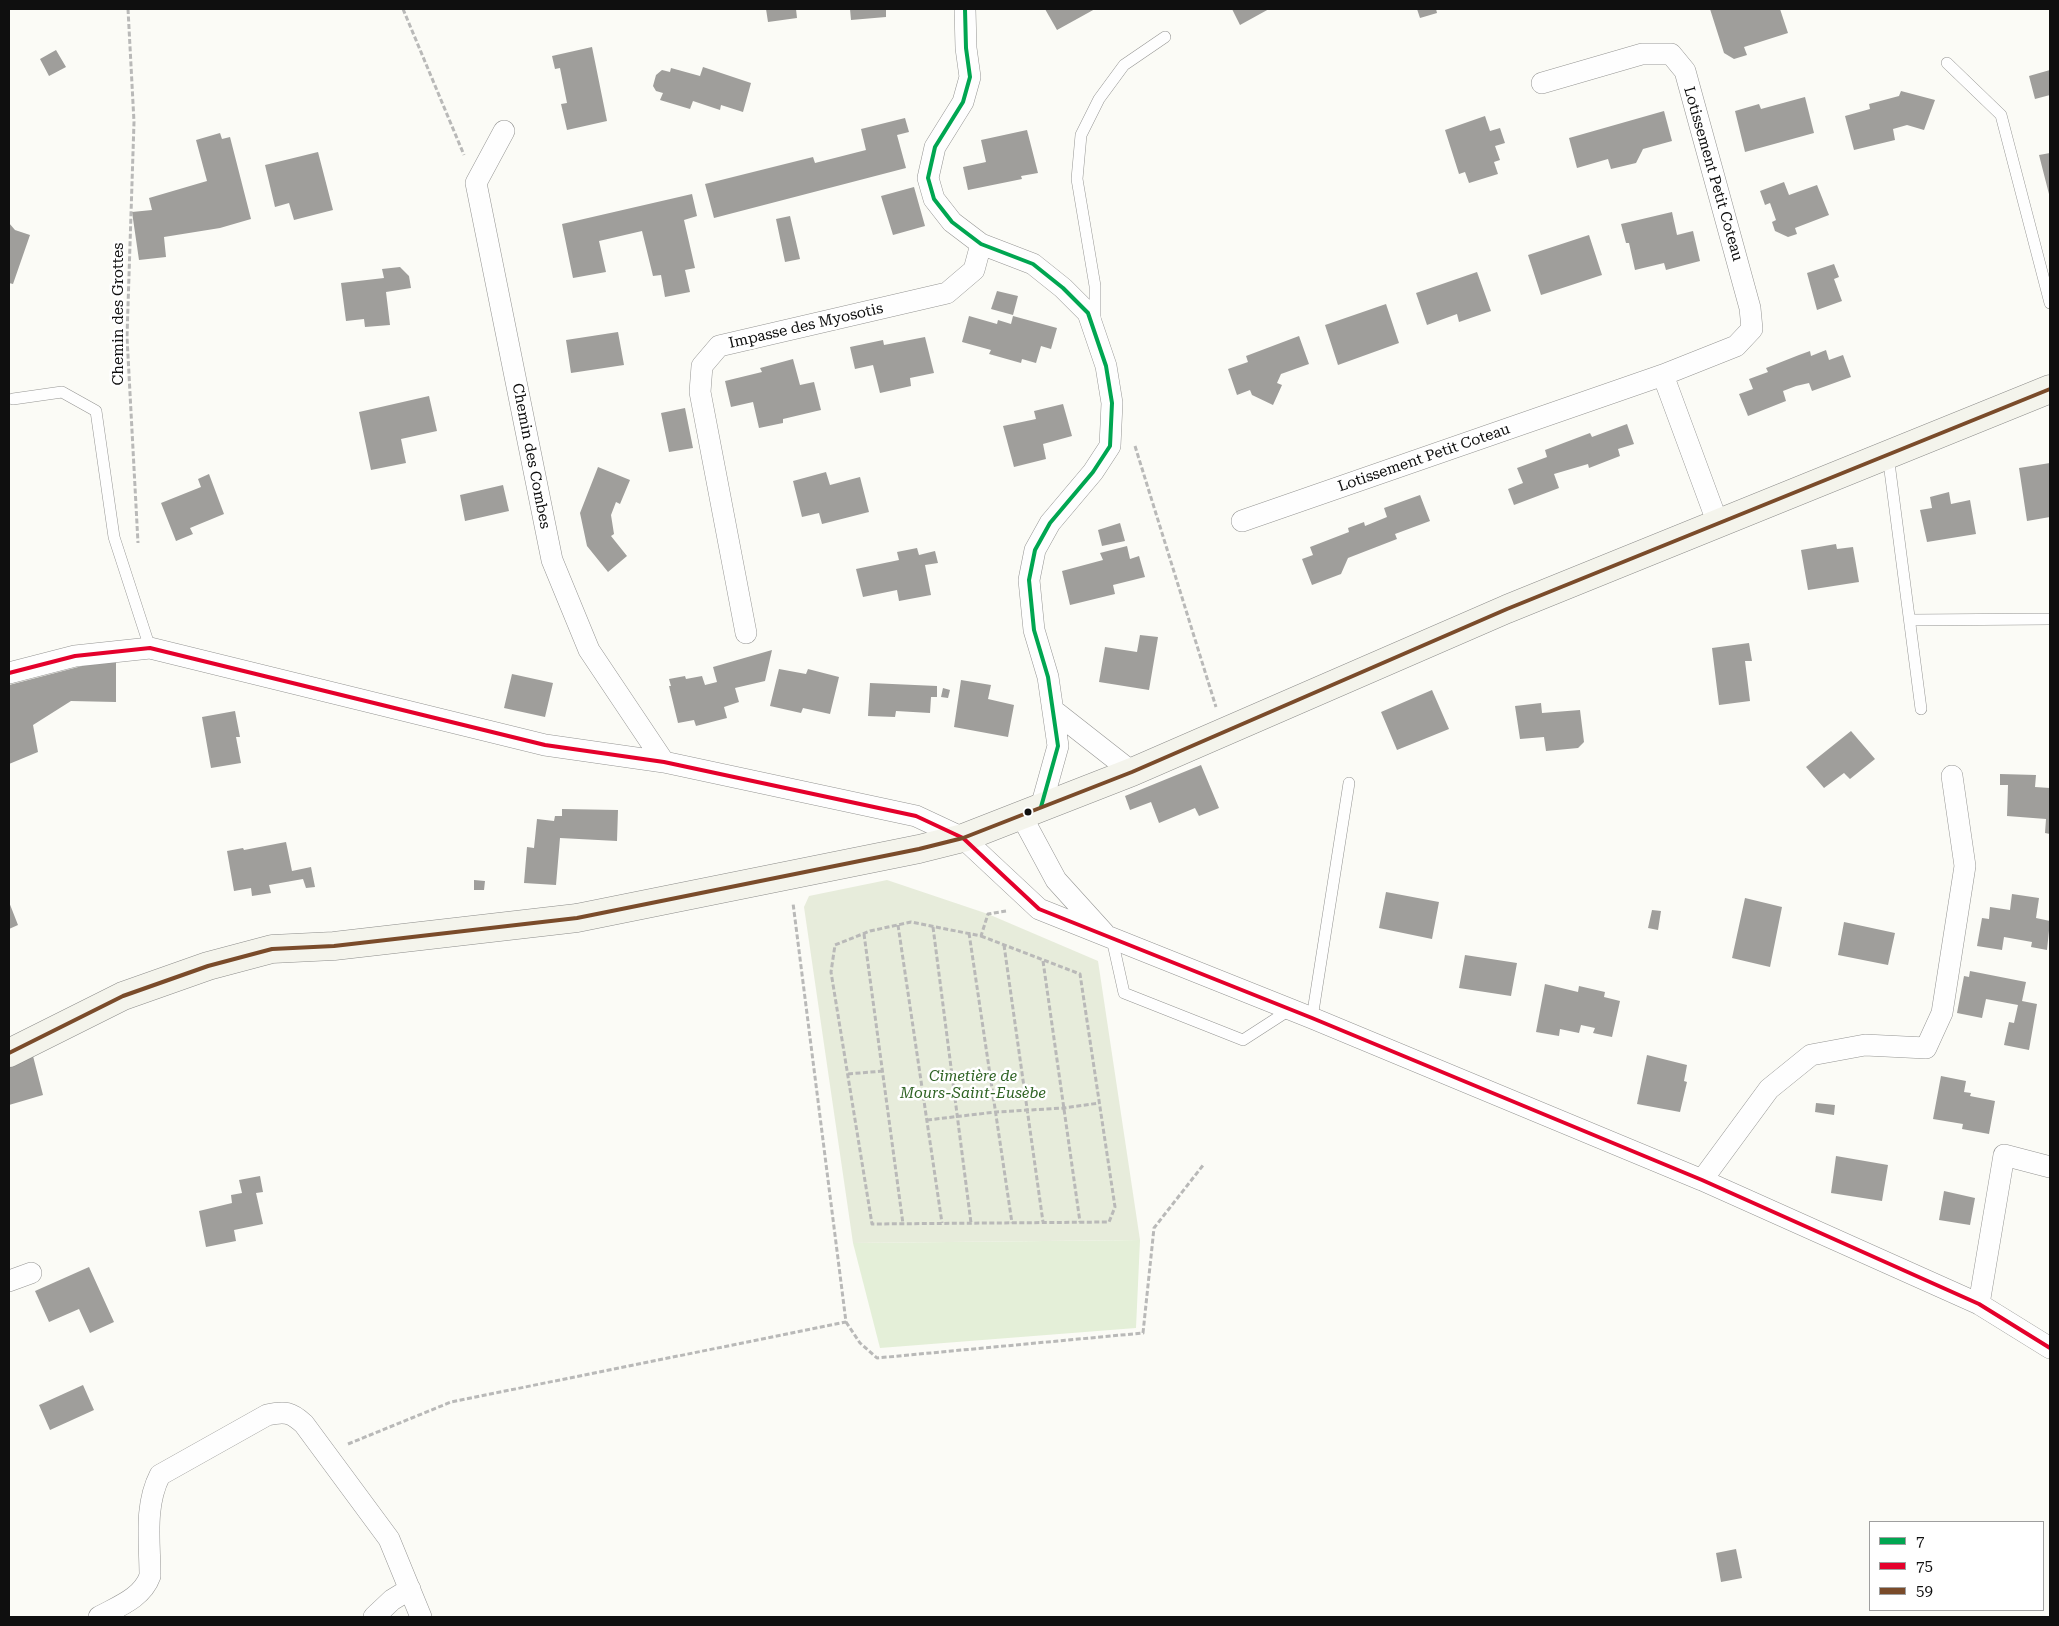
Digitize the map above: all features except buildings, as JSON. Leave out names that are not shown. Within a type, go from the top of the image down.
[{"type":"street","points":[[965,9],[966,48],[970,77],[963,102],[935,147],[928,178],[934,199],[952,222],[981,244],[1032,264],[1064,288],[1088,313],[1106,366],[1112,403],[1110,446],[1092,472],[1050,523],[1035,550],[1029,580],[1034,630],[1048,676],[1058,746],[1031,811],[1056,880],[1110,938]]},
{"type":"street","name":"Lotissement Petit Coteau","points":[[1242,521],[1663,375],[1736,346],[1752,329],[1750,308],[1685,72],[1671,54],[1642,54],[1542,83]]},
{"type":"street","points":[[476,183],[504,131]]},
{"type":"street","name":"Chemin des Combes","points":[[476,183],[552,560],[589,650],[664,762]]},
{"type":"street","name":"Impasse des Myosotis","points":[[746,633],[700,392],[702,366],[719,346],[947,293],[974,270],[981,244]]},
{"type":"street","points":[[1663,375],[1718,524]]},
{"type":"street","points":[[9,1053],[123,996],[208,966],[272,949],[334,946],[577,918],[789,876],[963,838],[1132,772],[1507,609],[2050,390]]},
{"type":"street","points":[[9,673],[75,656],[150,648],[545,745],[664,762],[916,816],[963,838],[1039,909],[1291,1009],[1702,1180],[1979,1304],[2050,1348]]},
{"type":"street","points":[[1053,710],[1132,772]]},
{"type":"street","points":[[1702,1180],[1769,1089],[1811,1055],[1865,1045],[1926,1048],[1942,1013],[1966,866],[1952,776]]},
{"type":"street","points":[[1979,1304],[2004,1155],[2050,1167]]},
{"type":"street","points":[[9,1281],[31,1273]]},
{"type":"street","points":[[99,1617],[139,1594],[146,1586],[150,1576],[150,1503],[153,1488],[160,1475],[267,1415],[281,1412],[295,1416],[304,1424],[389,1539],[421,1617]]},
{"type":"street","points":[[374,1617],[392,1600],[410,1589]]},
{"type":"lane","points":[[1094,332],[1095,286],[1077,179],[1081,135],[1099,99],[1124,65],[1165,37]]},
{"type":"lane","points":[[1947,63],[2001,115],[2050,303]]},
{"type":"lane","points":[[13,399],[62,392],[96,411],[114,537],[150,648]]},
{"type":"lane","points":[[1888,455],[1921,709]]},
{"type":"lane","points":[[1910,620],[2050,619]]},
{"type":"lane","points":[[1312,1018],[1349,783]]},
{"type":"lane","points":[[1110,938],[1124,993],[1243,1040],[1291,1009]]},
{"type":"path","name":"Chemin des Grottes","points":[[128,9],[134,122],[127,338],[138,552]]},
{"type":"path","points":[[403,9],[476,183]]},
{"type":"path","points":[[1135,445],[1224,733]]},
{"type":"path","points":[[789,876],[846,1322],[860,1343],[877,1358],[1143,1333],[1154,1228],[1204,1164]]},
{"type":"path","points":[[981,936],[988,914]]},
{"type":"path","points":[[911,922],[981,936],[1080,974],[1115,1207],[1109,1222],[872,1224],[831,972],[835,945],[864,934],[911,922]]},
{"type":"path","points":[[898,925],[942,1223]]},
{"type":"path","points":[[933,926],[971,1223]]},
{"type":"path","points":[[969,933],[1012,1223]]},
{"type":"path","points":[[864,934],[903,1224]]},
{"type":"path","points":[[1004,945],[1043,1222]]},
{"type":"path","points":[[1043,960],[1080,1222]]},
{"type":"path","points":[[848,1074],[882,1071]]},
{"type":"path","points":[[927,1120],[996,1112],[1064,1108],[1099,1102]]},
{"type":"path","points":[[325,1454],[451,1402],[846,1322]]},
{"type":"green space","name":"Cimetière de Mours-Saint-Eusèbe","points":[[887,880],[988,914],[1098,961],[1140,1240],[853,1243],[804,907],[809,896]]},
{"type":"green space","points":[[1140,1240],[1136,1328],[880,1348],[853,1243]]},
{"type":"transit line","name":"7","points":[[965,9],[966,48],[970,77],[963,102],[935,147],[928,178],[934,199],[952,222],[981,244],[1033,264],[1063,288],[1088,313],[1106,366],[1112,403],[1110,446],[1093,472],[1050,523],[1035,550],[1029,580],[1034,630],[1048,677],[1058,746],[1041,807]]},
{"type":"transit line","name":"59","points":[[9,1053],[123,996],[208,966],[272,949],[334,946],[577,918],[919,849],[963,838],[1132,772],[1507,609],[2050,389]]},
{"type":"transit line","name":"75","points":[[9,673],[75,656],[150,648],[545,745],[664,762],[916,816],[963,838],[1039,909],[1312,1018],[1702,1180],[1979,1304],[2050,1348]]}]
